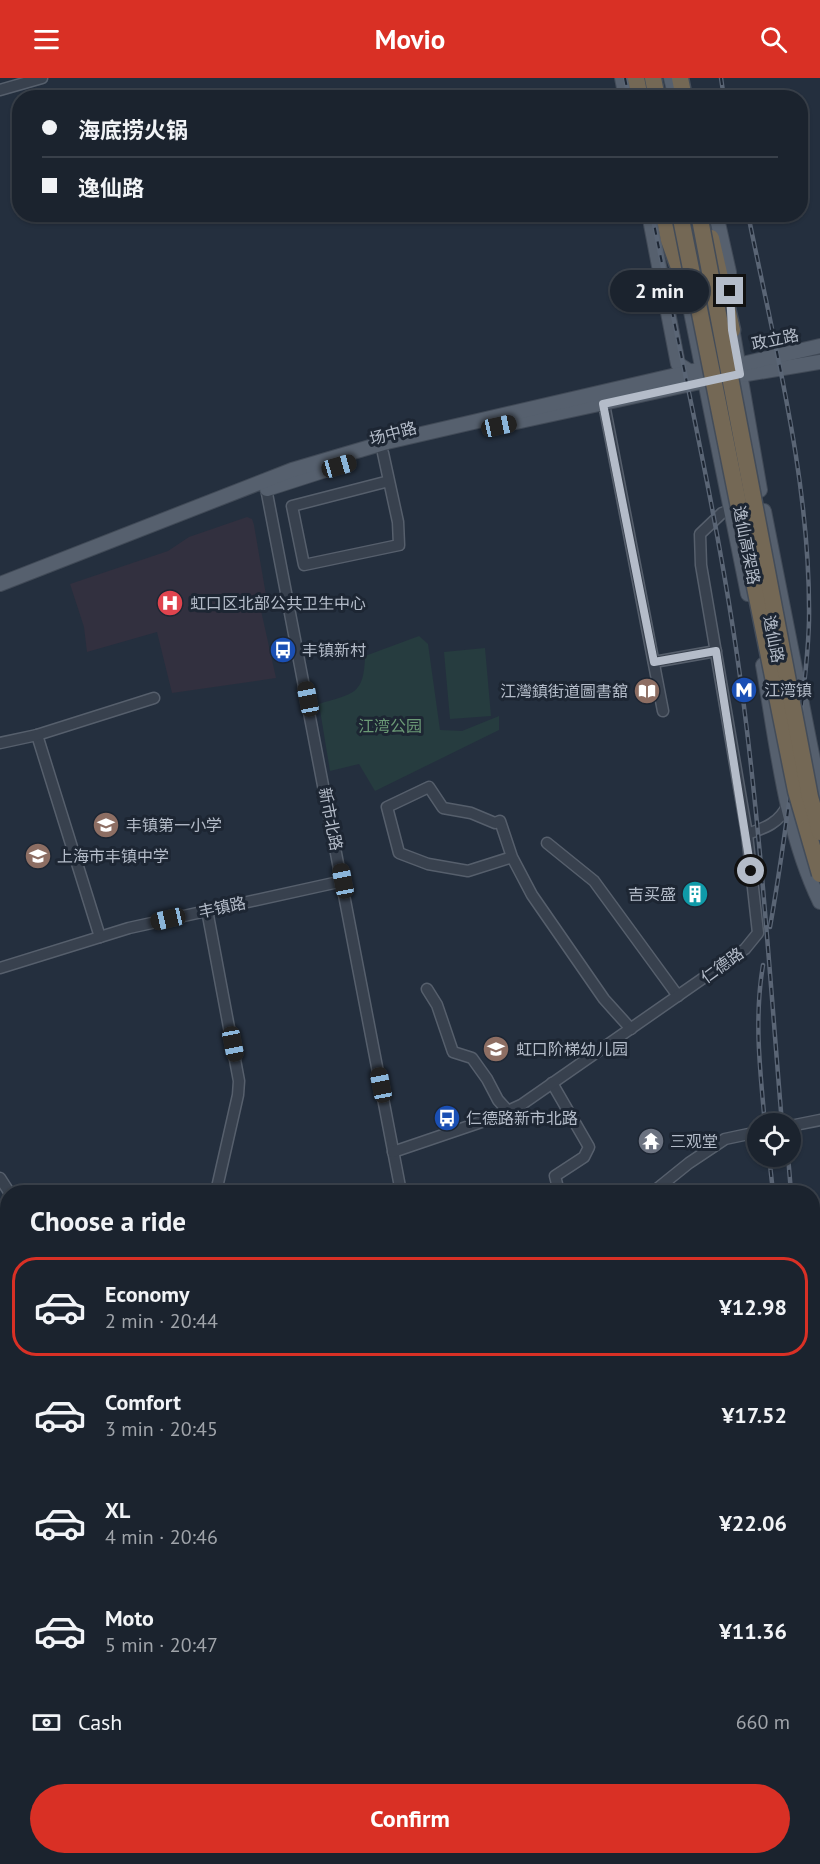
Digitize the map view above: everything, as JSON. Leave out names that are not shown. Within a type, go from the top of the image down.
[{"type":"highway","points":[[666,222],[669,240],[686,287]]},
{"type":"highway","name":"逸仙高架路","points":[[682,222],[796,791],[820,874]]},
{"type":"highway","name":"逸仙高架路","points":[[702,222],[810,797],[820,832]]},
{"type":"highway","points":[[708,222],[732,330]]},
{"type":"main road","name":"逸仙路","points":[[651,222],[678,364],[699,374]]},
{"type":"main road","name":"逸仙路","points":[[673,222],[686,287],[699,374],[756,631],[788,804],[807,871],[820,902]]},
{"type":"main road","name":"逸仙路","points":[[702,222],[721,308],[732,330]]},
{"type":"main road","name":"逸仙路","points":[[718,222],[729,272],[732,330],[762,501],[820,795]]},
{"type":"main road","name":"政立路","points":[[739,369],[820,346]]},
{"type":"main road","name":"政立路","points":[[699,374],[739,369],[779,370],[820,362]]},
{"type":"main road","name":"场中路","points":[[0,584],[266,485],[415,444],[603,404],[699,374]]},
{"type":"main road","name":"场中路","points":[[0,592],[266,485],[292,470],[387,442],[699,374]]},
{"type":"street","points":[[0,90],[42,78]]},
{"type":"street","points":[[603,404],[663,711]]},
{"type":"street","points":[[383,453],[398,522],[399,545],[304,565],[292,506],[389,481]]},
{"type":"street","name":"新市北路","points":[[266,485],[400,1185]]},
{"type":"street","name":"仁德路","points":[[393,1152],[509,1112],[745,949],[758,933],[747,834],[701,566],[700,534],[722,513],[762,501]]},
{"type":"street","points":[[279,549],[300,544]]},
{"type":"street","points":[[654,662],[716,651]]},
{"type":"street","points":[[0,743],[37,735],[154,698]]},
{"type":"street","points":[[37,735],[100,937]]},
{"type":"street","points":[[512,857],[468,871],[428,864],[399,853],[387,807],[429,787],[443,808],[471,813],[495,824],[500,821],[512,857],[520,868],[532,895],[604,999],[631,1029]]},
{"type":"street","points":[[747,834],[773,824],[788,804]]},
{"type":"street","points":[[547,843],[594,881],[678,996]]},
{"type":"street","name":"丰镇路","points":[[0,968],[129,928],[343,881]]},
{"type":"street","points":[[207,910],[239,1081],[238,1095],[218,1185]]},
{"type":"street","points":[[427,989],[437,1005],[453,1052],[472,1058],[488,1079],[498,1100],[509,1112]]},
{"type":"street","points":[[552,1083],[589,1147],[584,1157],[557,1173],[556,1185]]},
{"type":"street","points":[[801,1124],[820,1120]]},
{"type":"street","points":[[662,1185],[712,1146],[738,1134],[747,1133]]},
{"type":"shaded area","name":"虹口区北部公共卫生中心","points":[[247,517],[252,519],[254,525],[267,601],[260,606],[276,678],[172,693],[157,632],[87,652],[84,627],[70,584],[168,551],[189,537]]},
{"type":"green space","name":"江湾公园","points":[[419,636],[428,644],[440,730],[462,731],[499,716],[499,730],[375,791],[359,764],[330,771],[319,704],[348,695],[359,686],[365,656]]},
{"type":"green space","points":[[485,648],[491,716],[450,719],[444,652]]},
{"type":"railway","points":[[625,78],[627,90]]},
{"type":"railway","points":[[721,78],[723,90]]},
{"type":"railway","points":[[654,222],[713,512],[742,691],[760,853],[781,1113]]},
{"type":"railway","points":[[750,222],[780,366],[798,467],[808,570],[809,621],[804,682],[785,835],[770,927]]},
{"type":"railway","points":[[763,965],[758,1025],[764,1113]]},
{"type":"railway","points":[[770,1167],[772,1185]]},
{"type":"railway","points":[[789,1167],[790,1185]]},
{"type":"place","name":"虹口区北部公共卫生中心","points":[[170,603]]},
{"type":"place","name":"丰镇新村","points":[[283,650]]},
{"type":"place","name":"江湾镇","points":[[744,690]]},
{"type":"place","name":"江灣鎮街道圖書舘","points":[[647,691]]},
{"type":"place","name":"丰镇第一小学","points":[[106,825]]},
{"type":"place","name":"上海市丰镇中学","points":[[38,856]]},
{"type":"place","name":"吉买盛","points":[[695,894]]},
{"type":"place","name":"虹口阶梯幼儿园","points":[[496,1049]]},
{"type":"place","name":"仁德路新市北路","points":[[447,1118]]},
{"type":"place","name":"三观堂","points":[[651,1141]]},
{"type":"route","points":[[730,291],[732,330],[740,374],[603,404],[654,662],[716,651],[747,834],[751,871]]}]
